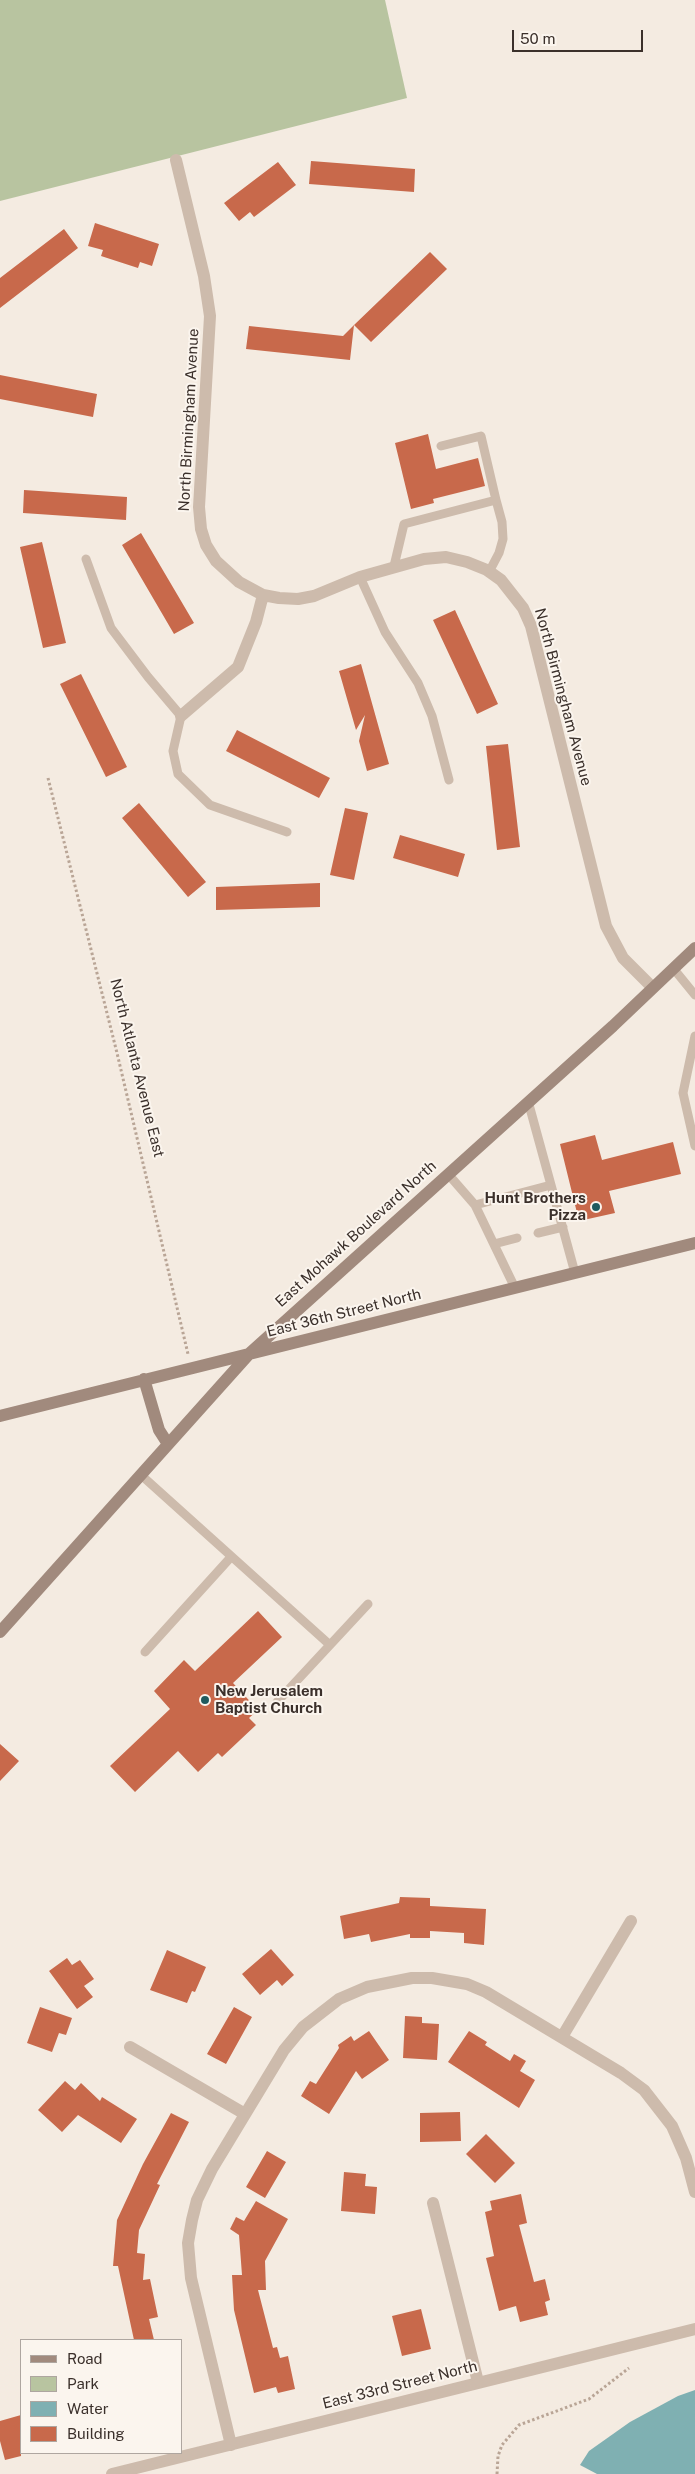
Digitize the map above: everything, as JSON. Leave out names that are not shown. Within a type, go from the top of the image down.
[{"type":"street","name":"North Birmingham Avenue","points":[[176,160],[204,276],[210,316],[199,507],[201,529],[206,545],[226,572],[239,582],[263,595],[298,599],[314,596],[360,577],[394,566],[424,559],[446,558],[467,562],[490,572],[513,593],[523,608],[531,626],[608,931],[623,958],[652,987]]},
{"type":"street","points":[[181,716],[238,667],[256,622],[263,595]]},
{"type":"street","name":"East Mohawk Boulevard North","points":[[0,1632],[250,1353],[613,1026],[695,948]]},
{"type":"street","name":"East 36th Street North","points":[[0,1416],[695,1243]]},
{"type":"street","points":[[144,1379],[159,1430],[168,1444]]},
{"type":"street","points":[[562,2037],[631,1921]]},
{"type":"street","points":[[231,2445],[191,2278],[188,2244],[198,2200],[212,2169],[284,2050],[303,2027],[339,1999],[367,1987],[389,1981],[432,1978],[467,1984],[486,1992],[621,2073],[644,2090],[660,2108],[680,2142],[695,2192]]},
{"type":"street","points":[[130,2047],[244,2114]]},
{"type":"street","points":[[434,2203],[478,2382]]},
{"type":"street","name":"East 33rd Street North","points":[[112,2474],[695,2329]]},
{"type":"lane","points":[[441,446],[481,436],[502,522],[502,539],[499,553],[490,572]]},
{"type":"lane","points":[[394,566],[404,524],[496,500]]},
{"type":"lane","points":[[86,559],[111,628],[148,678],[181,716],[173,751],[178,774],[210,805],[287,832]]},
{"type":"lane","points":[[360,577],[385,632],[421,691],[432,716],[450,780]]},
{"type":"lane","points":[[673,968],[695,995]]},
{"type":"lane","points":[[695,1036],[684,1093],[695,1146]]},
{"type":"lane","points":[[528,1102],[575,1273]]},
{"type":"lane","points":[[448,1174],[474,1205],[515,1288]]},
{"type":"lane","points":[[474,1205],[551,1185]]},
{"type":"lane","points":[[538,1233],[563,1227]]},
{"type":"lane","points":[[494,1244],[517,1238]]},
{"type":"lane","points":[[141,1475],[330,1645]]},
{"type":"lane","points":[[145,1652],[231,1557]]},
{"type":"lane","points":[[277,1702],[368,1604]]},
{"type":"path","name":"North Atlanta Avenue East","points":[[48,778],[117,1053],[191,1367]]},
{"type":"path","points":[[497,2474],[498,2456],[502,2445],[519,2424],[589,2399],[629,2368]]},
{"type":"green space","points":[[0,0],[385,0],[407,98],[0,201]]},
{"type":"water","points":[[695,2390],[695,2474],[597,2474],[580,2465],[589,2451],[630,2422],[678,2396]]},
{"type":"building","points":[[311,161],[415,169],[414,192],[309,184]]},
{"type":"building","points":[[278,162],[296,185],[254,217],[250,212],[239,221],[224,203]]},
{"type":"building","points":[[95,223],[159,244],[152,266],[140,262],[138,268],[101,256],[103,250],[88,246]]},
{"type":"building","points":[[64,229],[78,248],[0,308],[0,278]]},
{"type":"building","points":[[430,252],[447,269],[371,342],[354,325]]},
{"type":"building","points":[[354,325],[350,360],[246,349],[249,326],[343,336]]},
{"type":"building","points":[[0,375],[97,394],[93,417],[0,399]]},
{"type":"building","points":[[428,434],[436,469],[478,458],[485,486],[433,499],[434,503],[411,509],[395,443]]},
{"type":"building","points":[[24,490],[127,497],[126,520],[23,513]]},
{"type":"building","points":[[141,533],[194,623],[174,634],[122,545]]},
{"type":"building","points":[[42,542],[66,643],[43,648],[20,547]]},
{"type":"building","points":[[455,610],[498,704],[477,714],[433,620]]},
{"type":"building","points":[[361,664],[389,764],[367,771],[359,741],[365,715],[356,730],[339,671]]},
{"type":"building","points":[[81,674],[127,767],[106,777],[60,684]]},
{"type":"building","points":[[237,730],[330,778],[319,798],[226,751]]},
{"type":"building","points":[[508,744],[520,847],[497,850],[486,746]]},
{"type":"building","points":[[139,803],[206,882],[188,897],[122,818]]},
{"type":"building","points":[[345,808],[368,813],[354,880],[330,875]]},
{"type":"building","points":[[400,835],[465,854],[458,877],[393,858]]},
{"type":"building","points":[[320,883],[320,907],[216,910],[216,887]]},
{"type":"building","points":[[595,1135],[602,1160],[673,1142],[681,1174],[609,1191],[615,1213],[579,1221],[560,1144]]},
{"type":"building","name":"New Jerusalem Baptist Church","points":[[258,1611],[282,1637],[233,1683],[258,1710],[249,1718],[256,1725],[222,1757],[218,1753],[198,1772],[178,1751],[135,1792],[110,1766],[170,1709],[154,1691],[184,1660],[195,1671]]},
{"type":"building","points":[[0,1744],[19,1761],[0,1781]]},
{"type":"building","points":[[400,1897],[430,1898],[430,1906],[486,1909],[484,1945],[464,1943],[464,1933],[430,1931],[430,1938],[410,1938],[410,1934],[371,1942],[369,1934],[344,1939],[340,1916],[399,1903]]},
{"type":"building","points":[[271,1949],[294,1975],[282,1986],[277,1980],[260,1995],[242,1974]]},
{"type":"building","points":[[167,1950],[206,1967],[195,1992],[192,1991],[187,2003],[150,1990]]},
{"type":"building","points":[[67,1958],[72,1965],[80,1960],[94,1979],[84,1986],[93,1997],[77,2009],[49,1971]]},
{"type":"building","points":[[40,2007],[72,2018],[66,2035],[59,2033],[52,2052],[27,2043]]},
{"type":"building","points":[[234,2007],[252,2017],[226,2064],[207,2054]]},
{"type":"building","points":[[405,2016],[422,2017],[422,2023],[439,2024],[437,2060],[403,2058]]},
{"type":"building","points":[[369,2031],[389,2060],[362,2079],[356,2071],[329,2114],[301,2096],[310,2081],[316,2084],[339,2048],[338,2045],[351,2036],[354,2041]]},
{"type":"building","points":[[469,2031],[487,2042],[485,2045],[510,2061],[514,2054],[526,2061],[520,2071],[535,2080],[519,2108],[448,2062]]},
{"type":"building","points":[[65,2081],[75,2090],[81,2083],[100,2101],[102,2097],[137,2119],[121,2143],[78,2115],[62,2132],[38,2110]]},
{"type":"building","points":[[460,2112],[461,2141],[420,2142],[420,2113]]},
{"type":"building","points":[[171,2113],[189,2122],[157,2184],[160,2185],[139,2230],[137,2253],[145,2254],[143,2280],[150,2279],[158,2317],[149,2319],[154,2339],[134,2339],[118,2266],[113,2266],[117,2220],[143,2164]]},
{"type":"building","points":[[486,2134],[515,2163],[495,2183],[466,2154]]},
{"type":"building","points":[[267,2151],[286,2162],[265,2198],[246,2187]]},
{"type":"building","points":[[344,2172],[366,2174],[365,2186],[377,2187],[375,2214],[341,2211]]},
{"type":"building","points":[[521,2194],[527,2223],[519,2225],[534,2282],[545,2279],[550,2300],[545,2302],[548,2315],[520,2322],[516,2306],[499,2311],[486,2258],[494,2256],[485,2212],[492,2210],[490,2201]]},
{"type":"building","points":[[256,2201],[288,2219],[265,2261],[266,2290],[258,2290],[273,2348],[277,2347],[280,2358],[288,2356],[295,2389],[278,2393],[276,2387],[254,2393],[234,2310],[232,2275],[242,2275],[239,2235],[230,2229],[236,2217],[244,2221]]},
{"type":"building","points":[[421,2309],[431,2349],[402,2356],[392,2316]]},
{"type":"building","points":[[20,2415],[21,2456],[5,2460],[0,2441],[0,2421]]},
{"type":"place","name":"Hunt Brothers Pizza","points":[[596,1207]]},
{"type":"place","name":"New Jerusalem Baptist Church","points":[[205,1700]]}]
